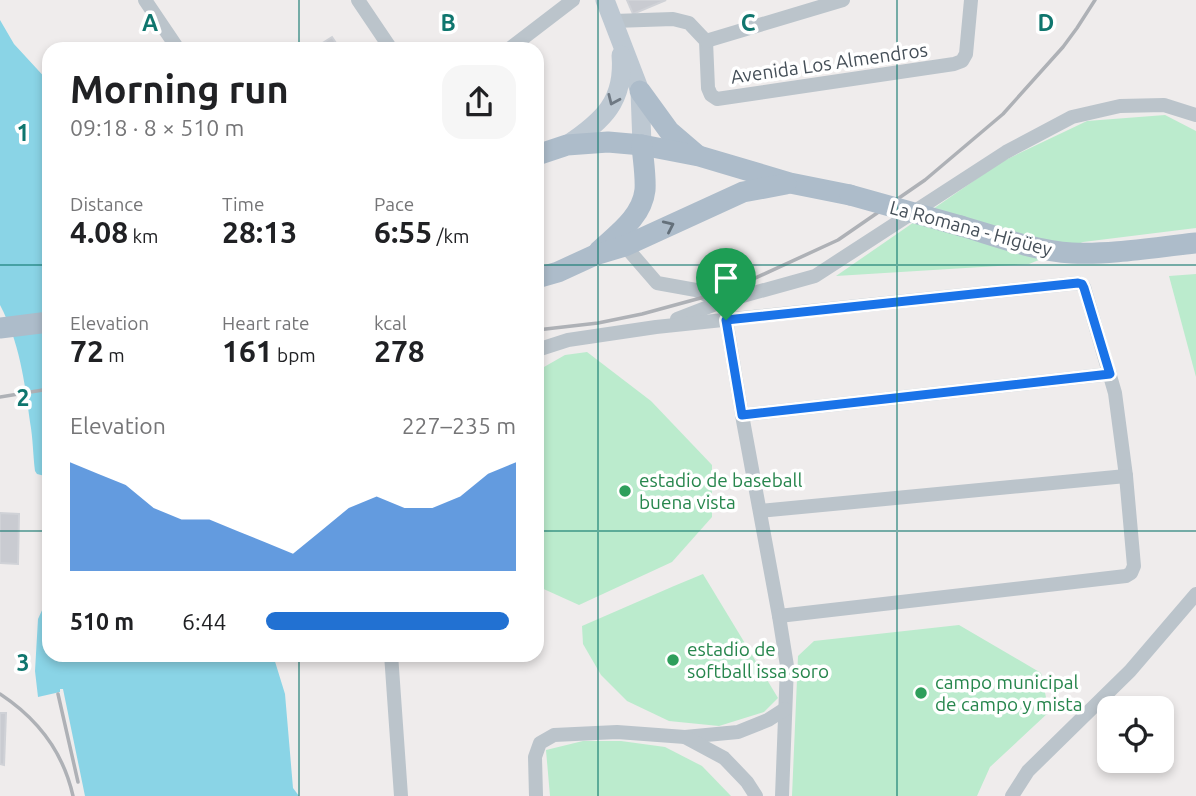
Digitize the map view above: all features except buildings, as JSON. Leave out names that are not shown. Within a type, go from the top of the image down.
[{"type":"main road","points":[[640,91],[669,131],[699,156]]},
{"type":"main road","name":"La Romana - Higüey","points":[[544,153],[567,145],[608,142],[642,145],[699,156],[790,183],[850,195],[1043,249],[1072,253],[1125,251],[1196,243]]},
{"type":"main road","points":[[595,255],[627,225],[640,208],[645,190],[642,145]]},
{"type":"main road","name":"La Romana - Higüey","points":[[544,276],[625,246],[743,192],[790,183]]},
{"type":"main road","points":[[4,333],[42,324]]},
{"type":"main road","points":[[4,333],[42,334]]},
{"type":"street","points":[[145,0],[173,42]]},
{"type":"street","points":[[358,0],[386,42]]},
{"type":"street","points":[[518,42],[573,0]]},
{"type":"street","points":[[605,0],[640,91],[642,145]]},
{"type":"street","points":[[617,29],[673,19],[688,23],[706,41],[844,0]]},
{"type":"street","name":"Avenida Los Almendros","points":[[706,41],[708,88],[711,95],[717,99],[954,65],[962,61],[966,54],[971,0]]},
{"type":"street","points":[[567,145],[605,115],[615,97],[623,74],[617,29]]},
{"type":"street","points":[[656,327],[721,302],[816,276],[1006,152],[1072,117],[1120,106],[1153,105],[1164,105],[1196,115]]},
{"type":"street","points":[[625,246],[657,284],[696,290],[721,302]]},
{"type":"street","points":[[544,348],[568,340],[656,327],[1082,284],[1115,393],[1126,476],[1134,566],[1131,573],[1126,576],[779,616]]},
{"type":"street","points":[[726,320],[787,666],[782,796]]},
{"type":"street","points":[[742,415],[1110,374]]},
{"type":"street","points":[[760,512],[1126,476]]},
{"type":"street","points":[[1012,796],[1028,771],[1130,671],[1196,594]]},
{"type":"street","points":[[392,662],[401,796]]},
{"type":"street","points":[[536,796],[535,757],[540,744],[554,736],[617,732],[685,737],[738,732],[768,720],[785,709]]},
{"type":"street","points":[[685,737],[724,758],[747,782],[756,796]]},
{"type":"green space","points":[[1165,115],[1196,131],[1196,228],[1083,242],[1029,264],[836,276],[1001,162],[1087,121]]},
{"type":"green space","points":[[1196,274],[1196,377],[1169,276]]},
{"type":"green space","name":"estadio de baseball buena vista","points":[[587,352],[651,401],[712,465],[712,517],[672,562],[579,605],[544,589],[544,367],[565,355]]},
{"type":"green space","name":"estadio de softball issa soro","points":[[703,574],[778,698],[764,712],[719,726],[669,721],[627,701],[601,675],[583,644],[582,626]]},
{"type":"green space","name":"campo municipal de campo y mista","points":[[959,625],[1041,673],[1049,712],[990,767],[977,796],[792,796],[798,656],[814,641]]},
{"type":"green space","points":[[583,741],[621,741],[665,747],[702,766],[731,796],[550,796],[546,750]]},
{"type":"water","points":[[0,20],[14,44],[42,74],[42,475],[35,471],[20,362],[0,305]]},
{"type":"water","points":[[42,610],[42,662],[275,662],[285,694],[293,788],[299,796],[85,796],[63,689],[38,697],[35,671],[38,619]]},
{"type":"railway","points":[[544,329],[598,323],[708,296],[738,286],[838,240],[925,180],[1003,114],[1063,47],[1095,0]]},
{"type":"railway","points":[[0,397],[42,390]]},
{"type":"railway","points":[[0,694],[26,714],[47,737],[63,765],[73,796]]},
{"type":"railway","points":[[58,694],[78,782]]},
{"type":"place","name":"estadio de baseball buena vista","points":[[625,491]]},
{"type":"place","name":"estadio de softball issa soro","points":[[673,660]]},
{"type":"place","name":"campo municipal de campo y mista","points":[[921,693]]},
{"type":"route","points":[[1078,283],[1084,288],[1110,374],[742,415],[726,320],[1078,283]]}]
